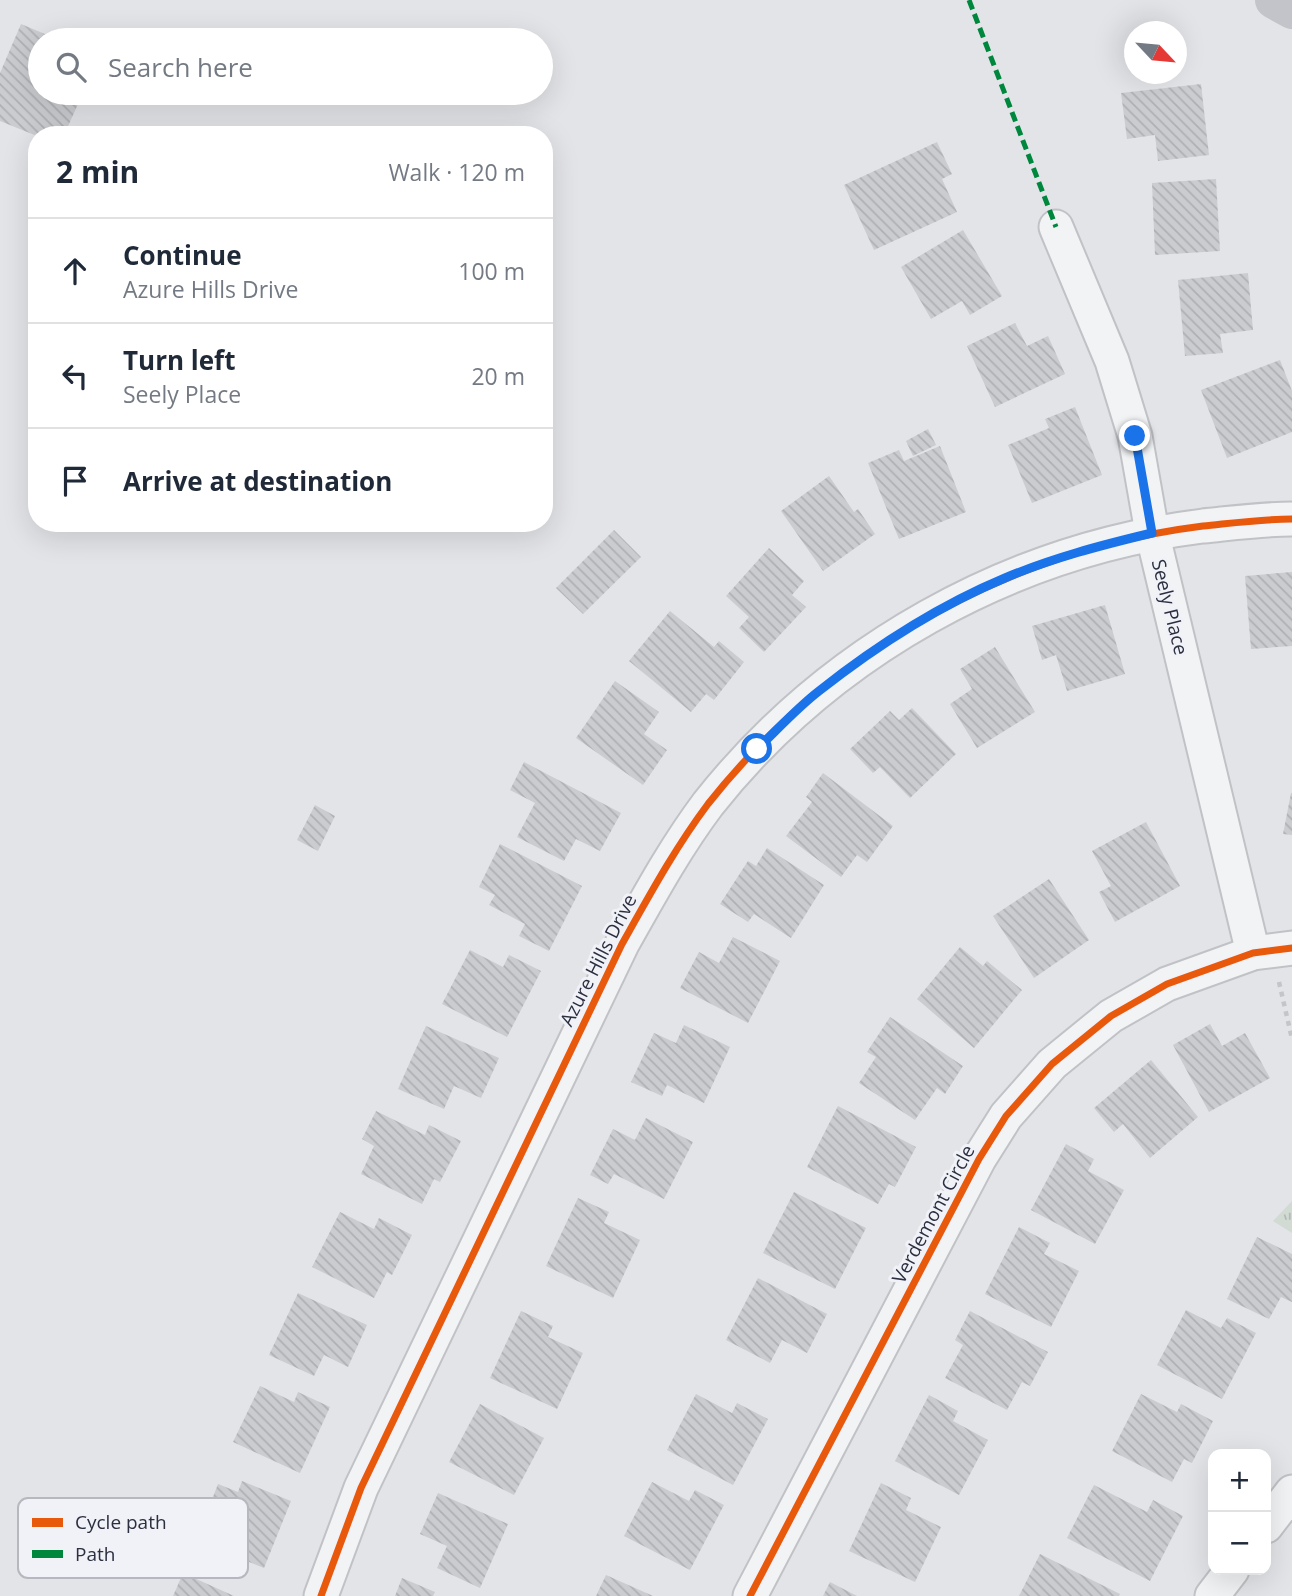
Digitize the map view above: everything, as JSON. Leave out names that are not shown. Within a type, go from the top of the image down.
[{"type":"main road","points":[[1274,0],[1292,10]]},
{"type":"street","name":"Seely Place","points":[[1056,227],[1116,373],[1135,436],[1152,533],[1272,951]]},
{"type":"street","name":"Azure Hills Drive","points":[[321,1596],[361,1488],[622,943],[666,864],[709,804],[757,749],[817,693],[869,653],[939,610],[1005,578],[1082,550],[1152,533],[1262,519],[1292,520]]},
{"type":"street","name":"Verdemont Circle","points":[[750,1596],[979,1159],[1006,1116],[1052,1064],[1111,1016],[1167,984],[1272,951]]},
{"type":"street","points":[[1271,1519],[1292,1492]]},
{"type":"street","points":[[1212,1596],[1228,1575]]},
{"type":"path","points":[[1272,951],[1292,1039]]},
{"type":"green space","points":[[1292,1201],[1292,1233],[1273,1221]]},
{"type":"building","points":[[21,24],[30,28],[28,28],[28,105],[78,105],[68,126],[28,126],[28,132],[0,121],[0,73]]},
{"type":"building","points":[[1201,84],[1209,155],[1158,161],[1155,135],[1127,139],[1121,93]]},
{"type":"building","points":[[937,142],[952,174],[942,179],[957,212],[874,250],[844,185]]},
{"type":"building","points":[[1216,179],[1220,251],[1155,255],[1152,183]]},
{"type":"building","points":[[963,230],[1002,296],[970,315],[962,301],[931,319],[901,267]]},
{"type":"building","points":[[1248,273],[1253,330],[1220,334],[1223,353],[1185,356],[1178,280]]},
{"type":"building","points":[[1015,323],[1027,346],[1048,336],[1065,374],[995,407],[967,346]]},
{"type":"building","points":[[1280,360],[1292,391],[1292,432],[1227,458],[1201,390]]},
{"type":"building","points":[[1075,407],[1102,475],[1032,503],[1008,445],[1049,428],[1045,419]]},
{"type":"building","points":[[928,429],[936,445],[913,456],[906,441]]},
{"type":"building","points":[[940,446],[966,512],[899,539],[868,463],[899,450],[904,461]]},
{"type":"building","points":[[829,476],[854,512],[858,509],[875,534],[823,571],[781,511]]},
{"type":"building","points":[[614,530],[641,557],[583,614],[556,588]]},
{"type":"building","points":[[769,548],[804,581],[792,595],[806,607],[764,652],[739,628],[749,617],[726,596]]},
{"type":"building","points":[[1292,572],[1292,646],[1251,649],[1245,576]]},
{"type":"building","points":[[1105,605],[1125,674],[1067,691],[1056,655],[1042,660],[1032,626]]},
{"type":"building","points":[[670,611],[714,647],[719,641],[744,662],[714,700],[706,694],[691,712],[629,661]]},
{"type":"building","points":[[995,647],[1035,712],[977,748],[950,704],[972,689],[960,669]]},
{"type":"building","points":[[615,681],[659,712],[644,734],[667,750],[643,785],[576,738]]},
{"type":"building","points":[[912,708],[956,754],[910,798],[880,767],[873,773],[850,749],[890,711],[899,720]]},
{"type":"building","points":[[524,762],[621,813],[600,851],[576,839],[564,861],[517,837],[535,803],[510,790]]},
{"type":"building","points":[[823,773],[893,826],[867,862],[857,855],[841,877],[786,836],[812,802],[806,797]]},
{"type":"building","points":[[1292,793],[1292,835],[1283,834]]},
{"type":"building","points":[[315,805],[335,816],[318,851],[297,840]]},
{"type":"building","points":[[1146,822],[1180,886],[1115,922],[1099,892],[1111,886],[1092,851]]},
{"type":"building","points":[[500,844],[582,886],[549,951],[519,936],[525,924],[489,905],[495,895],[479,887]]},
{"type":"building","points":[[767,848],[824,885],[791,938],[754,914],[748,922],[720,904],[748,861],[756,866]]},
{"type":"building","points":[[1049,879],[1089,940],[1034,978],[993,916]]},
{"type":"building","points":[[733,937],[780,961],[748,1023],[680,988],[699,952],[719,963]]},
{"type":"building","points":[[960,947],[983,966],[987,961],[1022,990],[974,1048],[917,999]]},
{"type":"building","points":[[470,950],[503,967],[509,955],[541,971],[507,1037],[442,1004]]},
{"type":"building","points":[[890,1017],[963,1066],[945,1094],[937,1088],[915,1120],[859,1083],[876,1057],[867,1052]]},
{"type":"building","points":[[1210,1024],[1222,1046],[1245,1033],[1270,1078],[1209,1112],[1173,1045]]},
{"type":"building","points":[[684,1025],[730,1047],[704,1103],[667,1085],[662,1096],[631,1082],[654,1033],[676,1043]]},
{"type":"building","points":[[426,1026],[499,1058],[481,1098],[454,1086],[444,1109],[398,1089]]},
{"type":"building","points":[[1151,1060],[1198,1117],[1150,1158],[1123,1124],[1114,1132],[1094,1108]]},
{"type":"building","points":[[838,1106],[916,1147],[895,1187],[889,1184],[878,1204],[807,1167]]},
{"type":"building","points":[[376,1111],[425,1135],[429,1125],[461,1141],[440,1182],[434,1179],[422,1204],[361,1174],[374,1146],[362,1139]]},
{"type":"building","points":[[646,1118],[693,1142],[664,1199],[614,1174],[608,1184],[590,1175],[613,1129],[635,1140]]},
{"type":"building","points":[[1066,1144],[1094,1159],[1088,1171],[1124,1190],[1095,1244],[1031,1210]]},
{"type":"building","points":[[794,1192],[866,1228],[835,1289],[763,1253]]},
{"type":"building","points":[[578,1198],[609,1212],[604,1223],[640,1240],[613,1298],[546,1266]]},
{"type":"building","points":[[340,1212],[374,1229],[379,1218],[412,1235],[392,1275],[387,1272],[374,1298],[312,1267]]},
{"type":"building","points":[[1019,1227],[1050,1243],[1044,1254],[1079,1271],[1051,1327],[985,1294]]},
{"type":"building","points":[[1257,1237],[1292,1254],[1292,1302],[1281,1297],[1269,1319],[1227,1299]]},
{"type":"building","points":[[758,1278],[827,1314],[807,1353],[782,1340],[770,1363],[726,1340]]},
{"type":"building","points":[[298,1293],[367,1325],[348,1367],[324,1355],[314,1376],[269,1355]]},
{"type":"building","points":[[1186,1310],[1221,1328],[1227,1318],[1256,1333],[1222,1399],[1157,1365]]},
{"type":"building","points":[[521,1311],[553,1326],[548,1337],[583,1353],[557,1409],[490,1378]]},
{"type":"building","points":[[970,1311],[1048,1352],[1030,1386],[1022,1382],[1007,1410],[945,1378],[963,1345],[955,1340]]},
{"type":"building","points":[[260,1386],[294,1402],[298,1392],[330,1407],[300,1473],[233,1442]]},
{"type":"building","points":[[696,1394],[732,1413],[737,1403],[768,1419],[733,1485],[667,1450]]},
{"type":"building","points":[[1141,1394],[1177,1412],[1181,1404],[1213,1421],[1192,1463],[1184,1459],[1172,1482],[1112,1451]]},
{"type":"building","points":[[929,1395],[958,1411],[953,1421],[988,1440],[959,1495],[895,1461]]},
{"type":"building","points":[[480,1404],[544,1438],[514,1495],[449,1462]]},
{"type":"building","points":[[242,1481],[291,1501],[264,1568],[248,1562],[248,1498],[213,1498],[218,1484],[238,1492]]},
{"type":"building","points":[[652,1482],[689,1501],[695,1490],[724,1505],[690,1570],[624,1536]]},
{"type":"building","points":[[881,1483],[911,1498],[906,1510],[941,1527],[915,1582],[849,1551]]},
{"type":"building","points":[[1094,1485],[1147,1512],[1153,1500],[1183,1516],[1150,1581],[1067,1538]]},
{"type":"building","points":[[438,1493],[508,1524],[480,1588],[437,1568],[447,1546],[420,1534]]},
{"type":"building","points":[[1040,1554],[1120,1594],[1119,1596],[1019,1596]]},
{"type":"building","points":[[606,1575],[653,1596],[596,1596]]},
{"type":"building","points":[[181,1578],[194,1578],[234,1596],[173,1596]]},
{"type":"building","points":[[402,1578],[435,1592],[433,1596],[395,1596]]},
{"type":"building","points":[[830,1582],[857,1596],[823,1596]]},
{"type":"marked path","points":[[969,0],[1056,227]]},
{"type":"cycle path","points":[[321,1596],[361,1488],[622,944],[696,821],[756,749],[809,699],[867,655],[928,617],[993,584],[1061,558],[1131,539],[1203,526],[1292,519]]},
{"type":"cycle path","points":[[750,1596],[979,1159],[1006,1116],[1052,1064],[1111,1016],[1167,984],[1253,953],[1292,948]]},
{"type":"route","points":[[757,749],[817,693],[869,653],[939,610],[1005,578],[1082,550],[1152,533],[1135,436]]}]
